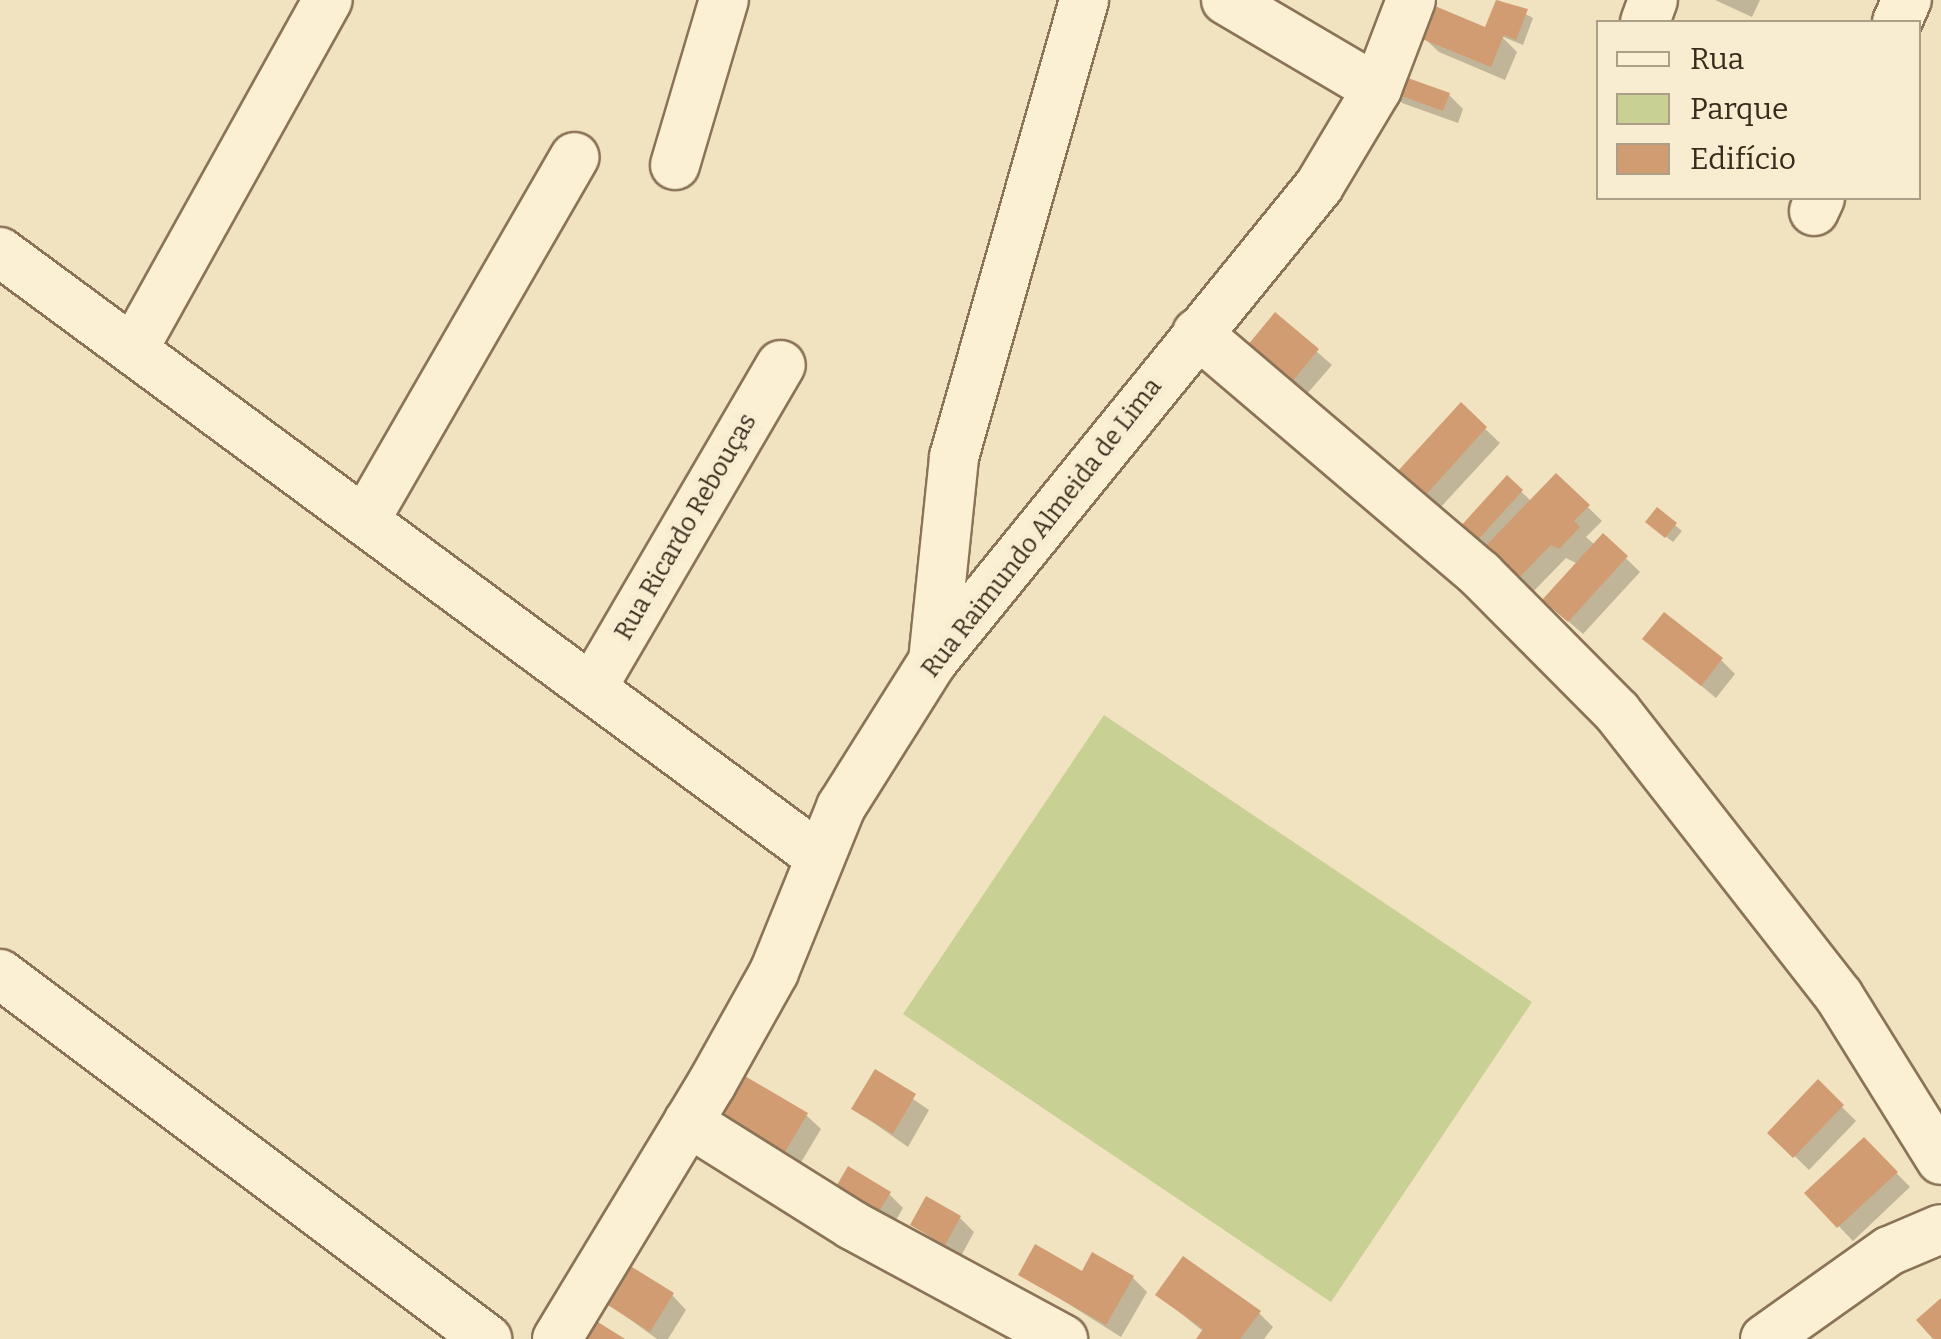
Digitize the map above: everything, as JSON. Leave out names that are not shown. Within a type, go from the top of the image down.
[{"type":"street","points":[[134,348],[328,0]]},
{"type":"street","points":[[675,165],[724,0]]},
{"type":"street","points":[[934,661],[954,457],[1084,0]]},
{"type":"street","points":[[1226,0],[1377,89]]},
{"type":"street","name":"Rua Raimundo Almeida de Lima","points":[[557,1339],[774,972],[817,855],[934,661],[1319,186],[1377,89],[1411,0]]},
{"type":"street","points":[[365,520],[575,156]]},
{"type":"street","points":[[0,252],[817,855]]},
{"type":"street","points":[[1198,333],[1480,574],[1618,712],[1839,996],[1941,1160]]},
{"type":"street","name":"Rua Ricardo Rebouças","points":[[592,688],[782,365]]},
{"type":"street","points":[[0,974],[487,1339]]},
{"type":"street","points":[[688,1122],[852,1224],[1062,1339]]},
{"type":"street","points":[[1764,1339],[1889,1251],[1941,1229]]},
{"type":"green space","points":[[1104,715],[1532,1002],[1331,1302],[903,1014]]},
{"type":"building","points":[[1496,0],[1528,9],[1516,40],[1504,35],[1491,67],[1422,39],[1435,6],[1485,27]]},
{"type":"building","points":[[1391,72],[1450,93],[1443,111],[1385,90]]},
{"type":"building","points":[[1275,312],[1319,349],[1291,383],[1247,346]]},
{"type":"building","points":[[1461,402],[1487,427],[1424,497],[1397,472]]},
{"type":"building","points":[[1556,473],[1590,505],[1574,521],[1580,527],[1559,549],[1551,545],[1506,591],[1473,559]]},
{"type":"building","points":[[1507,475],[1523,490],[1476,542],[1460,527]]},
{"type":"building","points":[[1657,507],[1677,523],[1665,538],[1645,522]]},
{"type":"building","points":[[1603,533],[1628,556],[1568,622],[1542,600]]},
{"type":"building","points":[[1664,612],[1723,658],[1701,686],[1642,639]]},
{"type":"building","points":[[875,1069],[916,1094],[893,1134],[851,1109]]},
{"type":"building","points":[[738,1072],[808,1113],[785,1152],[715,1112]]},
{"type":"building","points":[[1818,1079],[1844,1105],[1793,1158],[1767,1133]]},
{"type":"building","points":[[1864,1137],[1898,1172],[1837,1228],[1804,1193]]},
{"type":"building","points":[[848,1166],[891,1192],[875,1218],[833,1192]]},
{"type":"building","points":[[926,1196],[961,1216],[945,1245],[910,1225]]},
{"type":"building","points":[[1035,1244],[1082,1271],[1092,1252],[1134,1276],[1106,1325],[1018,1275]]},
{"type":"building","points":[[1183,1256],[1261,1311],[1240,1339],[1196,1339],[1203,1329],[1155,1295]]},
{"type":"building","points":[[624,1262],[674,1293],[650,1332],[600,1300]]},
{"type":"building","points":[[1941,1298],[1941,1339],[1933,1339],[1916,1320]]},
{"type":"building","points":[[582,1312],[625,1339],[565,1339]]}]
